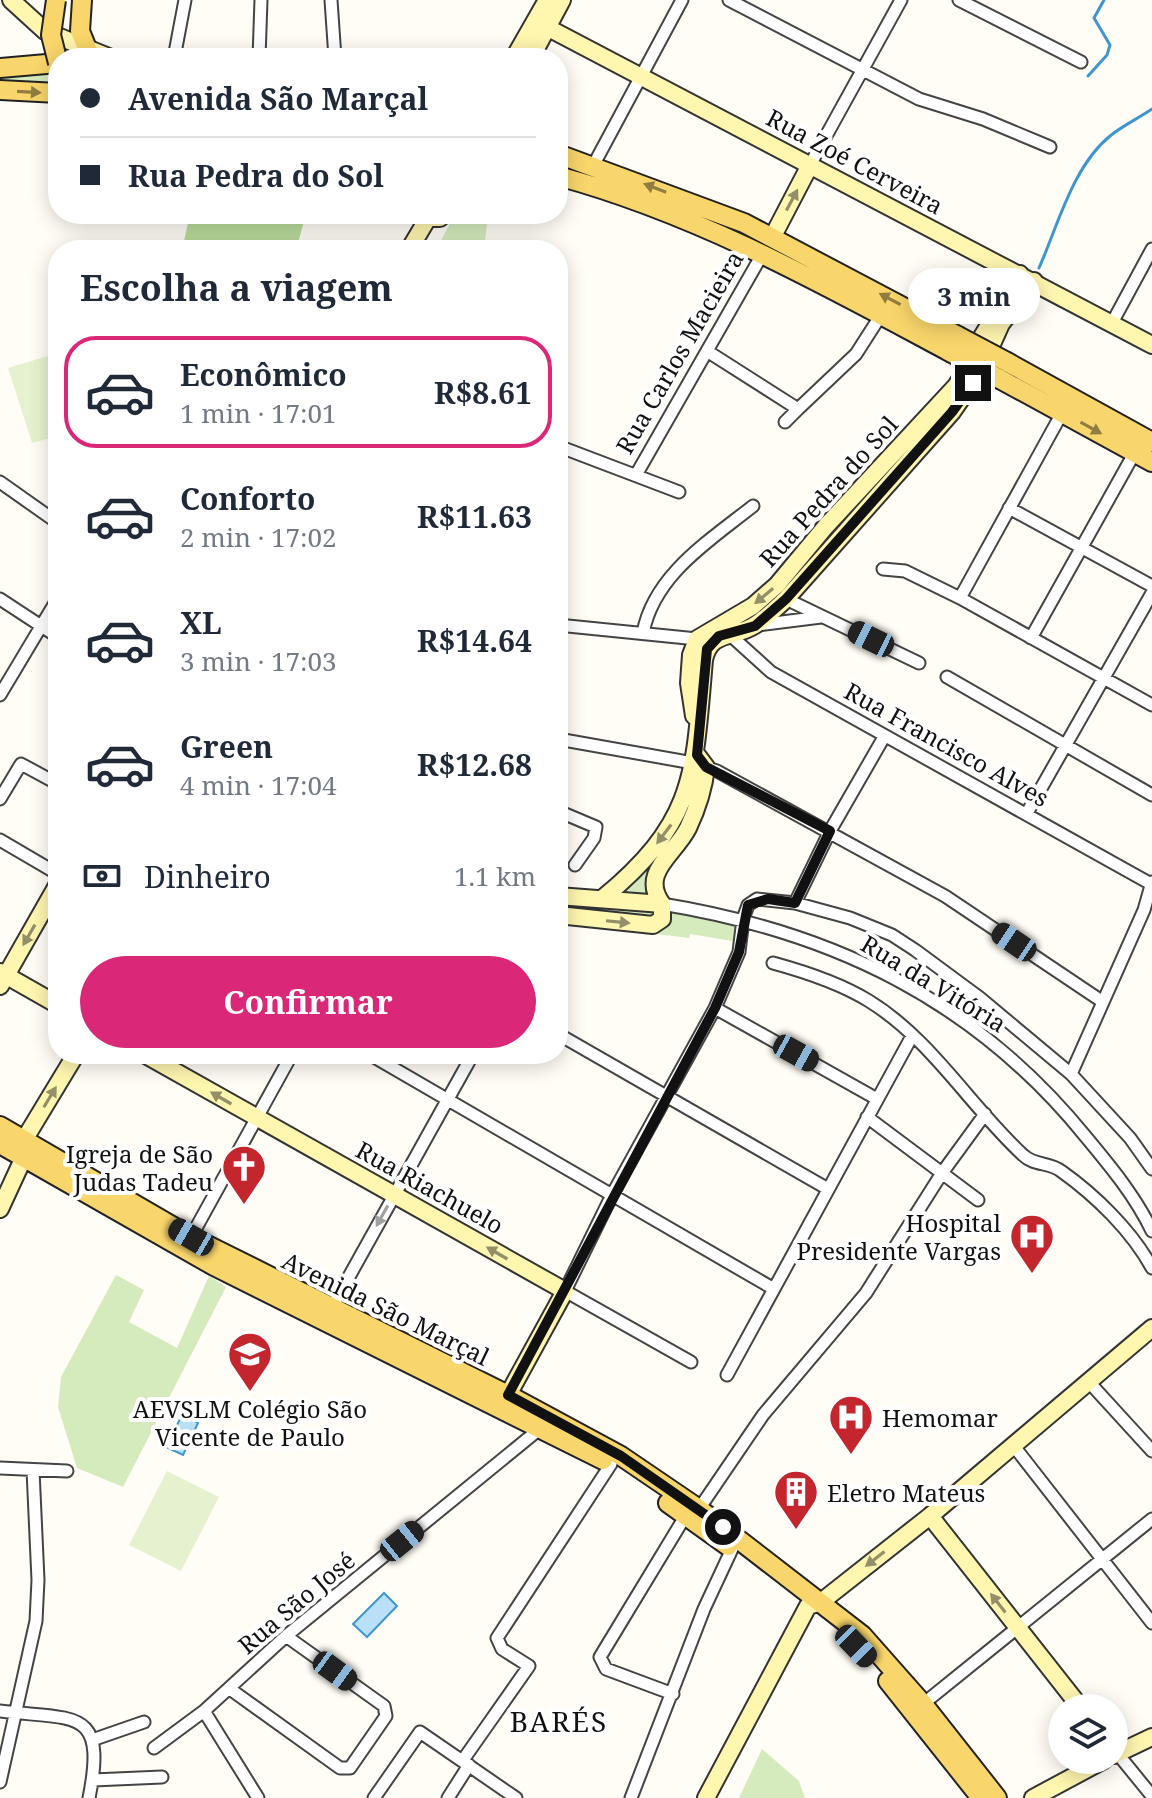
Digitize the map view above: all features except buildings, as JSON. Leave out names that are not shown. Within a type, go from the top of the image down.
[{"type":"main road","points":[[54,48],[51,35],[56,0]]},
{"type":"main road","points":[[45,31],[58,24],[64,0]]},
{"type":"main road","points":[[82,0],[80,31],[87,48]]},
{"type":"main road","points":[[0,68],[48,64]]},
{"type":"main road","points":[[0,90],[48,92]]},
{"type":"main road","points":[[568,157],[768,244],[1002,370],[1152,442]]},
{"type":"main road","points":[[568,179],[768,244],[881,315],[954,344]]},
{"type":"main road","points":[[1002,370],[1062,413],[1152,462]]},
{"type":"main road","name":"Avenida São Marçal","points":[[0,1126],[24,1149],[214,1266],[611,1464],[692,1512],[732,1549],[816,1607]]},
{"type":"main road","name":"Avenida São Marçal","points":[[0,1144],[24,1149],[331,1309],[508,1395],[621,1456],[816,1607]]},
{"type":"main road","points":[[816,1607],[862,1635],[923,1704],[997,1798]]},
{"type":"main road","points":[[816,1607],[876,1666],[981,1798]]},
{"type":"street","points":[[11,0],[45,31],[82,48]]},
{"type":"street","points":[[176,48],[185,0]]},
{"type":"street","points":[[259,48],[261,0]]},
{"type":"street","points":[[331,0],[334,48]]},
{"type":"street","points":[[534,48],[547,0]]},
{"type":"street","points":[[522,48],[562,0]]},
{"type":"street","points":[[593,166],[639,75],[682,0]]},
{"type":"street","points":[[729,0],[919,99],[983,119],[1050,147]]},
{"type":"street","name":"Rua Carlos Macieira","points":[[636,475],[768,244],[901,0]]},
{"type":"street","points":[[959,0],[1081,62]]},
{"type":"street","name":"Rua Zoé Cerveira","points":[[541,24],[1152,345]]},
{"type":"street","points":[[1112,323],[1152,249]]},
{"type":"street","name":"Rua Pedra do Sol","points":[[719,634],[777,585],[962,379],[990,319],[1027,278]]},
{"type":"street","name":"Rua Pedra do Sol","points":[[697,639],[755,626],[786,599],[963,398],[1027,278]]},
{"type":"street","points":[[785,422],[856,354],[881,315]]},
{"type":"street","points":[[707,351],[798,409]]},
{"type":"street","points":[[960,598],[1062,413]]},
{"type":"street","points":[[899,468],[910,448],[903,442]]},
{"type":"street","points":[[568,450],[679,492]]},
{"type":"street","points":[[1031,638],[1135,452]]},
{"type":"street","points":[[0,482],[48,516]]},
{"type":"street","points":[[643,633],[649,605],[672,576],[753,506]]},
{"type":"street","points":[[1009,508],[1152,586]]},
{"type":"street","points":[[883,569],[905,571],[960,598],[1152,705]]},
{"type":"street","points":[[1027,813],[1152,593]]},
{"type":"street","points":[[0,599],[48,630]]},
{"type":"street","points":[[786,599],[919,663]]},
{"type":"street","points":[[0,695],[48,612]]},
{"type":"street","points":[[755,626],[821,617]]},
{"type":"street","points":[[568,626],[697,639],[691,655],[689,683],[698,729]]},
{"type":"street","points":[[568,916],[653,925],[662,919],[662,904],[655,894],[655,877],[686,831],[699,761],[698,729],[705,656],[719,634]]},
{"type":"street","name":"Rua Francisco Alves","points":[[719,634],[771,672],[884,737],[1152,883]]},
{"type":"street","points":[[947,677],[1152,795]]},
{"type":"street","points":[[795,903],[830,831],[884,737]]},
{"type":"street","points":[[568,741],[699,761],[945,896],[1103,1002]]},
{"type":"street","points":[[603,898],[669,829],[699,761]]},
{"type":"street","points":[[2,796],[21,764],[48,779]]},
{"type":"street","points":[[568,815],[596,827],[594,838],[575,865]]},
{"type":"street","points":[[0,840],[48,868]]},
{"type":"street","points":[[1071,1074],[1144,910],[1152,883]]},
{"type":"street","points":[[568,896],[662,904]]},
{"type":"street","points":[[508,1395],[565,1291],[612,1195],[715,1008],[739,952],[748,905],[757,899],[795,903],[861,921],[892,935],[980,998],[1071,1074],[1121,1127],[1152,1169]]},
{"type":"street","points":[[48,901],[2,978],[48,1000]]},
{"type":"street","name":"Rua da Vitória","points":[[662,904],[781,929],[867,962],[978,1030],[1044,1086],[1140,1206],[1152,1231]]},
{"type":"street","points":[[773,963],[810,973],[860,996],[912,1036],[1025,1157],[1059,1169],[1093,1199],[1132,1237],[1152,1268]]},
{"type":"street","points":[[715,1008],[877,1099]]},
{"type":"street","points":[[727,1375],[912,1036]]},
{"type":"street","points":[[568,1040],[828,1189]]},
{"type":"street","points":[[0,1209],[24,1149],[71,1064]]},
{"type":"street","name":"Rua Riachuelo","points":[[162,1064],[691,1362]]},
{"type":"street","points":[[191,1237],[287,1064]]},
{"type":"street","points":[[386,1064],[774,1289]]},
{"type":"street","points":[[331,1309],[467,1064]]},
{"type":"street","points":[[673,1694],[606,1669],[600,1657],[692,1512],[763,1415],[866,1293],[942,1173],[985,1114]]},
{"type":"street","points":[[867,1117],[978,1200]]},
{"type":"street","points":[[706,1798],[736,1734],[816,1607],[930,1516],[1152,1328]]},
{"type":"street","points":[[1088,1381],[1152,1451]]},
{"type":"street","name":"Rua São José","points":[[154,1748],[204,1711],[286,1636],[542,1427]]},
{"type":"street","points":[[1013,1445],[1152,1623]]},
{"type":"street","points":[[448,1798],[466,1762],[529,1666],[502,1649],[497,1638],[611,1464]]},
{"type":"street","points":[[0,1468],[67,1471]]},
{"type":"street","points":[[0,1782],[38,1602],[33,1470]]},
{"type":"street","points":[[930,1516],[1070,1694]]},
{"type":"street","points":[[923,1704],[1152,1519]]},
{"type":"street","points":[[631,1798],[704,1609],[732,1549]]},
{"type":"street","points":[[713,1798],[816,1607]]},
{"type":"street","points":[[230,1689],[340,1768],[350,1768],[386,1716],[384,1706],[286,1636]]},
{"type":"street","points":[[0,1711],[77,1722],[88,1729],[95,1739],[89,1798]]},
{"type":"street","points":[[204,1711],[258,1798]]},
{"type":"street","points":[[95,1739],[144,1722]]},
{"type":"street","points":[[374,1798],[413,1737],[420,1732],[516,1798]]},
{"type":"street","points":[[1128,1747],[1152,1737]]},
{"type":"street","points":[[1128,1771],[1152,1796]]},
{"type":"street","points":[[1033,1798],[1076,1774]]},
{"type":"street","points":[[93,1780],[162,1777]]},
{"type":"green space","points":[[48,72],[48,84],[0,82],[0,76]]},
{"type":"green space","points":[[188,224],[303,224],[299,240],[184,240]]},
{"type":"green space","points":[[450,224],[487,224],[485,240],[441,240]]},
{"type":"green space","points":[[48,356],[48,439],[32,443],[8,368]]},
{"type":"green space","points":[[690,792],[692,804],[648,893],[623,893]]},
{"type":"green space","points":[[568,901],[655,908],[656,919],[568,912]]},
{"type":"green space","points":[[669,910],[736,924],[738,942],[690,934],[689,938],[649,933],[665,926]]},
{"type":"green space","points":[[116,1275],[144,1290],[129,1322],[177,1348],[209,1276],[226,1287],[123,1487],[77,1468],[58,1407],[61,1377]]},
{"type":"green space","points":[[167,1471],[219,1497],[181,1571],[129,1545]]},
{"type":"green space","points":[[762,1749],[799,1781],[805,1798],[739,1798]]},
{"type":"water","points":[[183,1413],[198,1423],[183,1455],[166,1447]]},
{"type":"water","points":[[384,1593],[397,1606],[367,1637],[353,1624]]},
{"type":"waterway","points":[[1088,76],[1107,55],[1110,45],[1094,18],[1104,0]]},
{"type":"waterway","points":[[1039,268],[1068,197],[1086,163],[1110,136],[1152,109]]},
{"type":"place","name":"Igreja de São Judas Tadeu","points":[[244,1206]]},
{"type":"place","name":"Hospital Presidente Vargas","points":[[1032,1275]]},
{"type":"place","name":"AEVSLM Colégio São Vicente de Paulo","points":[[250,1393]]},
{"type":"place","name":"Hemomar","points":[[851,1456]]},
{"type":"place","name":"Eletro Mateus","points":[[796,1531]]},
{"type":"district","name":"BARÉS","points":[[559,1721]]},
{"type":"route","points":[[723,1527],[621,1456],[508,1395],[565,1291],[612,1195],[715,1008],[739,952],[748,905],[757,899],[795,903],[830,831],[706,767],[697,755],[706,652],[717,637],[755,626],[786,599],[952,412],[973,383]]}]
